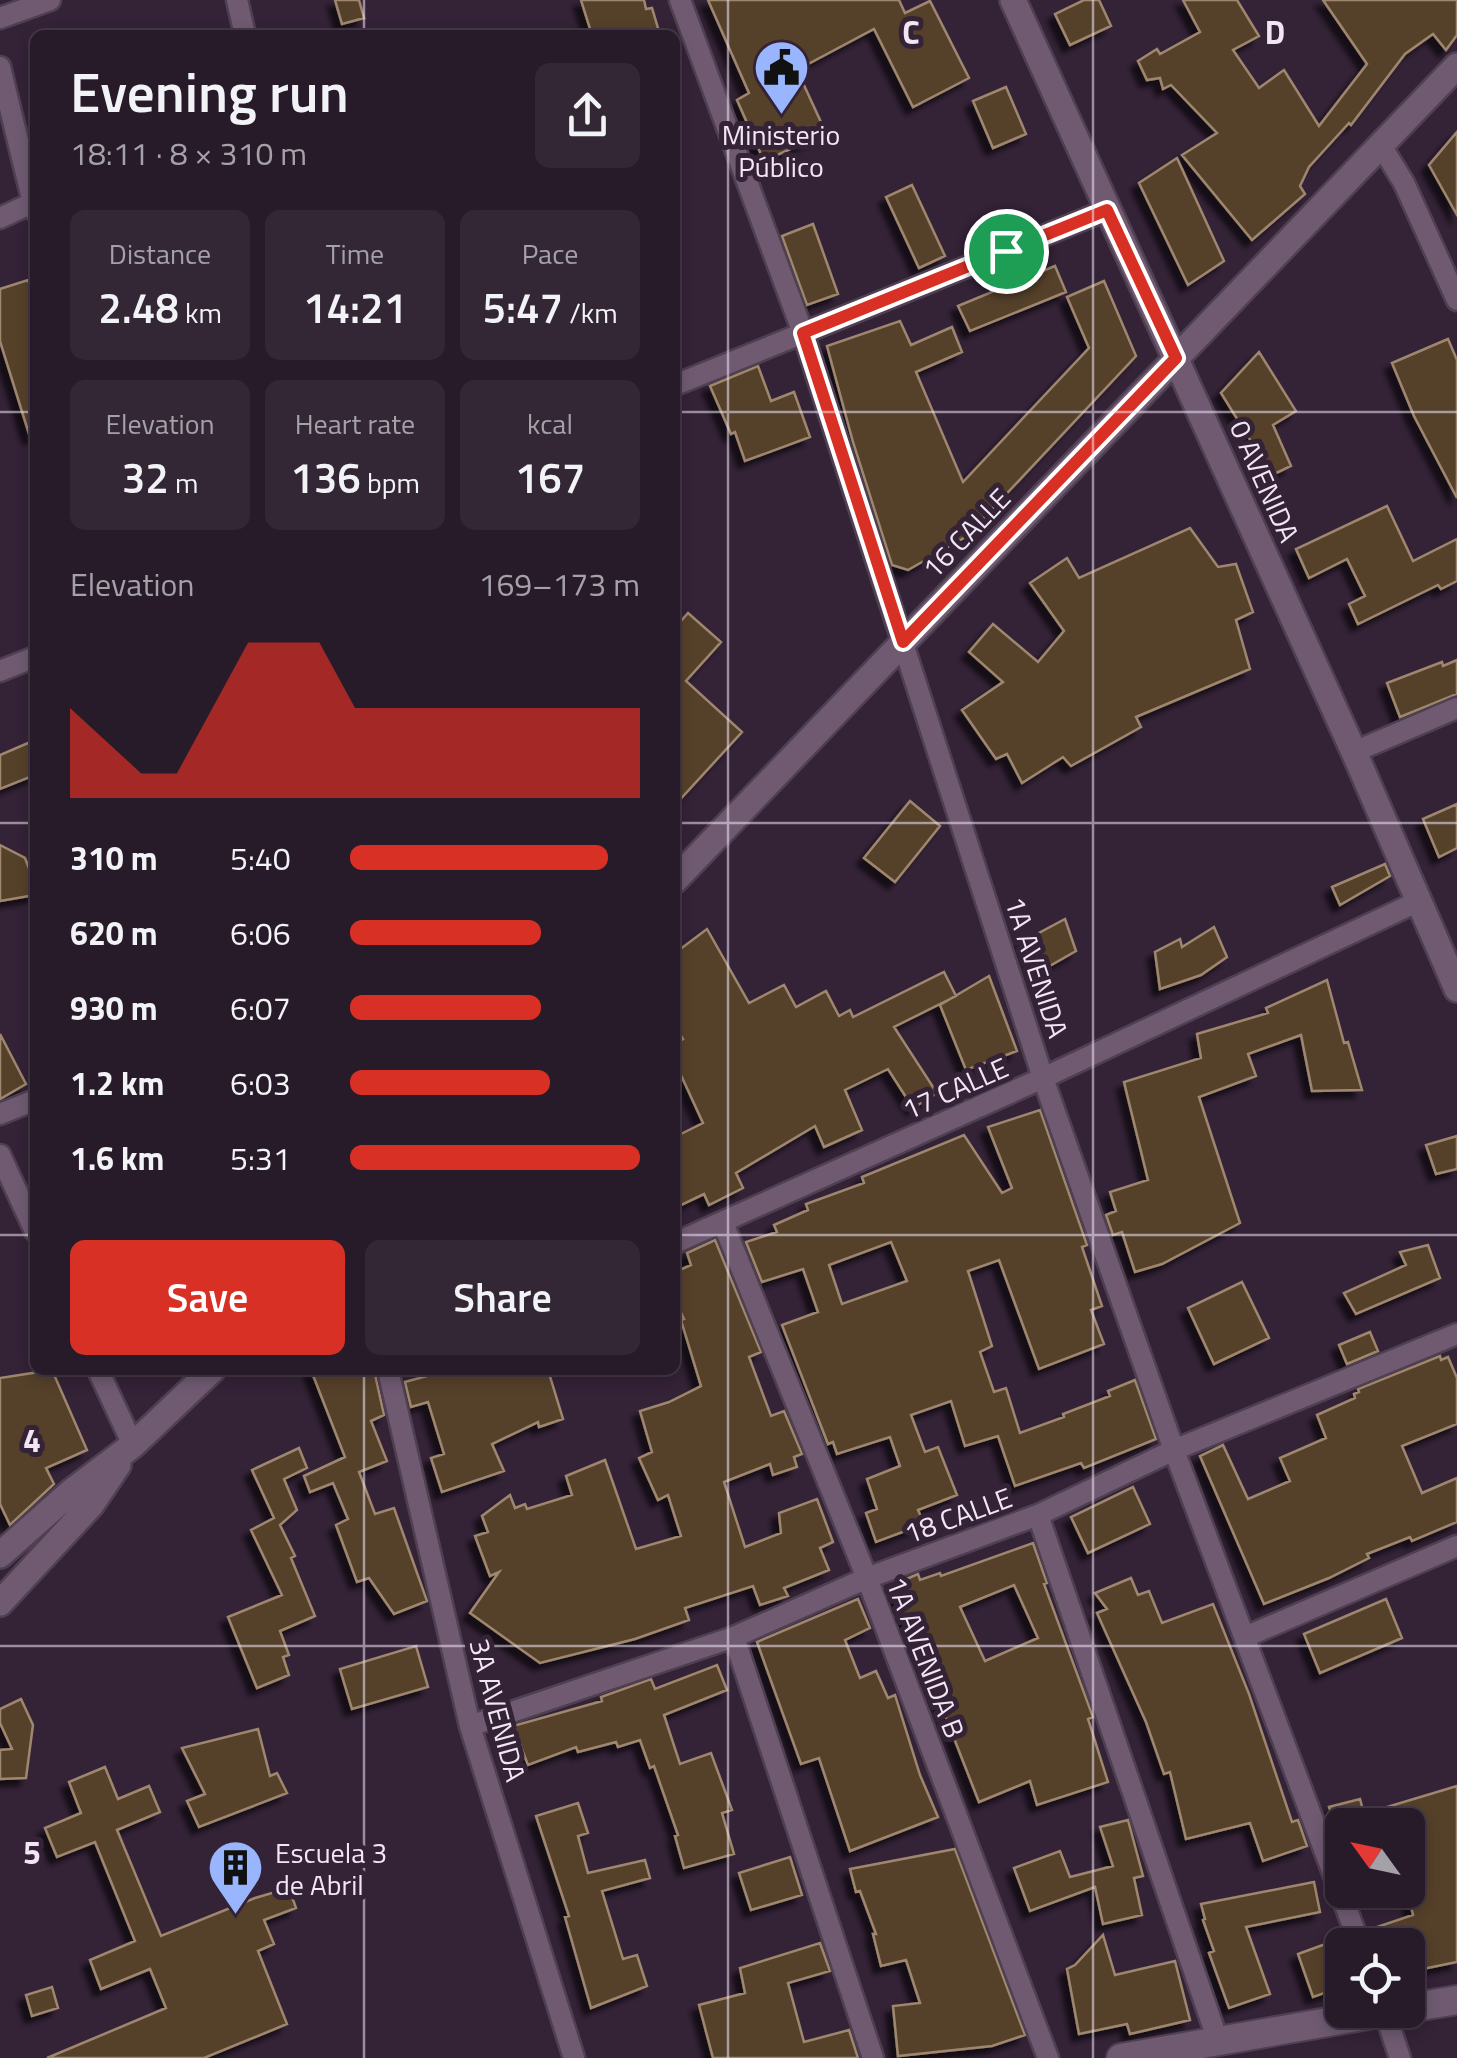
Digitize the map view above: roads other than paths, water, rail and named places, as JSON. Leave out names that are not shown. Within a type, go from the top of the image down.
[{"type":"main road","points":[[1425,2005],[1457,2000]]},
{"type":"main road","points":[[1121,2058],[1325,2022]]},
{"type":"street","points":[[0,18],[50,0]]},
{"type":"street","points":[[238,0],[245,30]]},
{"type":"street","name":"1A AVENIDA","points":[[680,0],[803,333],[1043,1078],[1174,1450],[1354,1928]]},
{"type":"street","name":"0 AVENIDA","points":[[1013,0],[1354,752],[1457,989]]},
{"type":"street","points":[[0,66],[30,190]]},
{"type":"street","name":"16 CALLE","points":[[680,875],[1457,66]]},
{"type":"street","points":[[1382,147],[1404,183],[1457,300]]},
{"type":"street","points":[[0,218],[30,208]]},
{"type":"street","points":[[680,383],[1107,210]]},
{"type":"street","points":[[0,671],[30,659]]},
{"type":"street","points":[[1354,752],[1457,708]]},
{"type":"street","name":"17 CALLE","points":[[680,1241],[1043,1078],[1419,901]]},
{"type":"street","points":[[0,1114],[30,1102]]},
{"type":"street","points":[[0,1154],[30,1220]]},
{"type":"street","name":"1A AVENIDA B","points":[[723,1223],[867,1578],[1048,2058]]},
{"type":"street","name":"18 CALLE","points":[[470,1726],[734,1637],[867,1578],[1038,1515],[1174,1450],[1457,1334]]},
{"type":"street","points":[[100,1375],[133,1445]]},
{"type":"street","points":[[0,1556],[71,1492],[133,1445],[207,1375]]},
{"type":"street","name":"3A AVENIDA","points":[[389,1375],[470,1726],[574,2058]]},
{"type":"street","points":[[0,1603],[91,1505],[133,1445]]},
{"type":"street","points":[[1038,1515],[1218,2041]]},
{"type":"street","points":[[1245,1637],[1457,1546]]},
{"type":"street","points":[[734,1637],[872,2058]]},
{"type":"street","points":[[1396,2028],[1400,2058]]},
{"type":"place","name":"Ministerio Público","points":[[781,117]]},
{"type":"place","name":"Escuela 3 de Abril","points":[[236,1917]]}]
